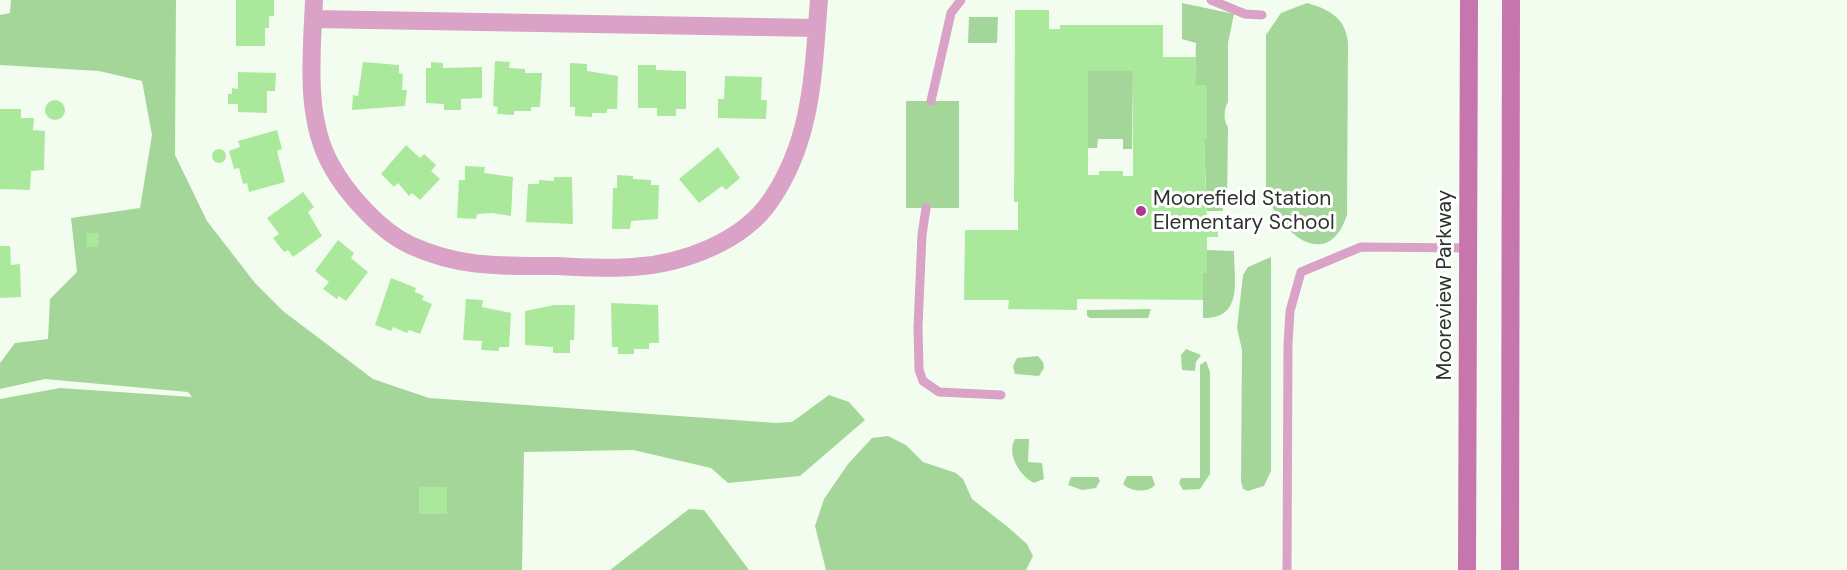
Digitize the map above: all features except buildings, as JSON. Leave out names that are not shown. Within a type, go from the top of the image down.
[{"type":"main road","name":"Mooreview Parkway","points":[[1467,570],[1469,0]]},
{"type":"main road","points":[[1510,570],[1511,0]]},
{"type":"street","points":[[314,0],[316,117],[320,138],[338,176],[371,216],[407,244],[451,261],[487,266],[634,267],[697,253],[730,238],[770,201],[794,160],[805,129],[819,0]]},
{"type":"street","points":[[314,19],[816,28]]},
{"type":"lane","points":[[931,101],[951,12],[961,0]]},
{"type":"lane","points":[[1211,0],[1245,14],[1262,15]]},
{"type":"lane","points":[[927,208],[922,235],[918,327],[919,370],[923,381],[939,392],[1001,395]]},
{"type":"lane","points":[[1287,570],[1288,344],[1290,311],[1301,272],[1361,247],[1468,248]]},
{"type":"green space","points":[[11,0],[176,0],[175,155],[207,221],[255,283],[283,311],[373,379],[429,398],[776,423],[792,422],[829,395],[849,402],[865,420],[800,476],[728,483],[711,468],[633,450],[524,452],[522,570],[0,570],[0,399],[60,388],[192,397],[188,392],[45,379],[0,389],[0,363],[15,343],[48,339],[50,299],[77,272],[71,218],[140,208],[152,135],[142,81],[99,71],[0,65],[0,15],[10,13]]},
{"type":"green space","points":[[1182,3],[1234,14],[1228,43],[1228,102],[1225,114],[1228,127],[1227,207],[1223,207],[1223,211],[1207,211],[1204,139],[1207,138],[1207,85],[1195,85],[1196,43],[1182,39]]},
{"type":"green space","points":[[1307,3],[1335,16],[1344,27],[1348,43],[1347,215],[1338,233],[1327,242],[1315,244],[1302,240],[1290,231],[1271,205],[1266,190],[1266,35],[1281,13]]},
{"type":"green space","points":[[969,17],[998,17],[997,43],[968,43]]},
{"type":"green space","points":[[1088,71],[1133,71],[1132,149],[1123,149],[1123,139],[1098,139],[1097,148],[1088,148]]},
{"type":"green space","points":[[906,101],[959,101],[959,208],[906,208]]},
{"type":"green space","points":[[1207,250],[1234,251],[1235,285],[1231,305],[1225,312],[1216,317],[1203,318],[1203,273],[1207,273]]},
{"type":"green space","points":[[1271,257],[1271,471],[1264,486],[1248,491],[1243,489],[1241,481],[1242,350],[1237,328],[1243,275],[1248,267]]},
{"type":"green space","points":[[1151,309],[1148,318],[1090,318],[1087,316],[1087,310]]},
{"type":"green space","points":[[1186,349],[1201,355],[1196,362],[1195,371],[1182,370],[1181,355]]},
{"type":"green space","points":[[1038,356],[1044,368],[1039,376],[1015,374],[1013,366],[1017,358]]},
{"type":"green space","points":[[1206,361],[1210,372],[1210,474],[1200,489],[1183,490],[1179,483],[1181,478],[1200,478],[1200,365]]},
{"type":"green space","points":[[888,436],[906,445],[923,462],[956,473],[963,479],[972,499],[1027,544],[1033,556],[1026,570],[826,570],[815,526],[824,499],[848,464],[872,438]]},
{"type":"green space","points":[[1015,439],[1029,439],[1028,462],[1042,463],[1044,479],[1034,483],[1019,470],[1012,451]]},
{"type":"green space","points":[[1127,476],[1152,476],[1155,485],[1144,490],[1130,489],[1123,484]]},
{"type":"green space","points":[[1071,477],[1098,477],[1100,481],[1096,488],[1082,490],[1068,485]]},
{"type":"green space","points":[[689,509],[704,510],[749,570],[610,570]]},
{"type":"place","name":"Moorefield Station Elementary School","points":[[1141,211]]}]
